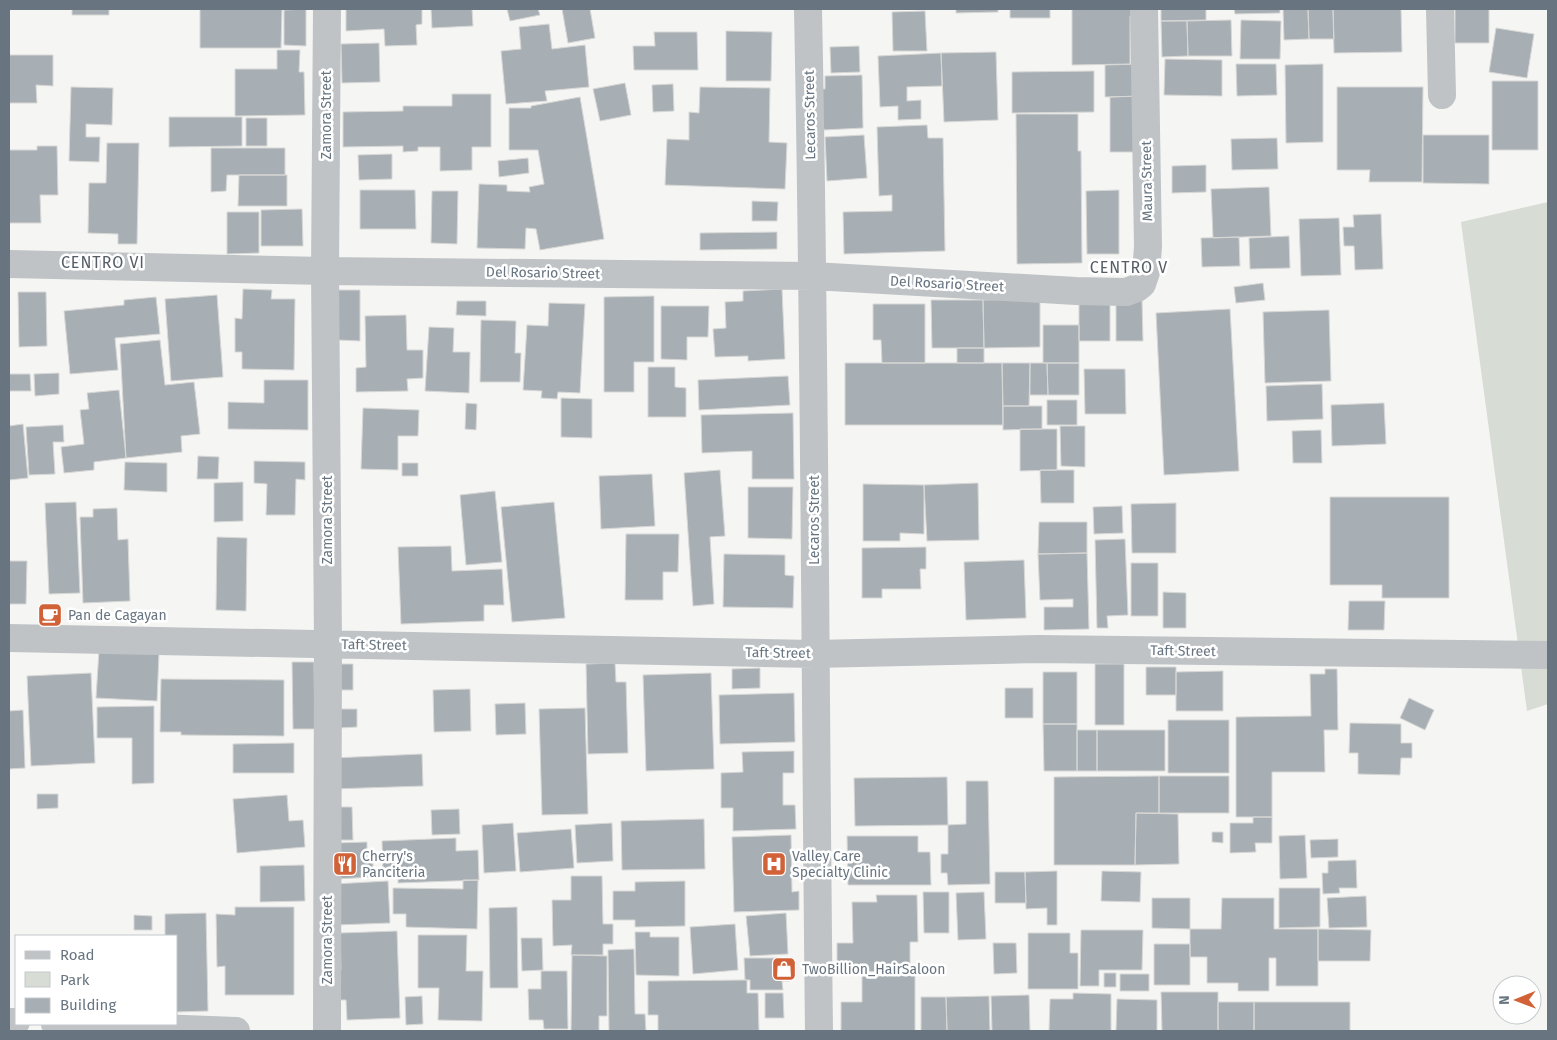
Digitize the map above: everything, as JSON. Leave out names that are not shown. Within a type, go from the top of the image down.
[{"type":"street","name":"Zamora Street","points":[[327,9],[325,271],[328,644],[327,1031]]},
{"type":"street","name":"Lecaros Street","points":[[808,9],[813,276],[814,654],[819,1031]]},
{"type":"street","name":"Maura Street","points":[[1076,292],[1126,292],[1142,284],[1146,272],[1148,247],[1144,9]]},
{"type":"street","points":[[1440,9],[1442,95]]},
{"type":"street","name":"Del Rosario Street","points":[[9,264],[325,271],[813,276],[1076,292]]},
{"type":"street","name":"Taft Street","points":[[9,638],[814,654],[1038,649],[1548,655]]},
{"type":"street","points":[[81,1025],[236,1031]]},
{"type":"green space","points":[[1548,202],[1548,704],[1527,711],[1461,222]]},
{"type":"building","points":[[72,9],[109,9],[109,15],[72,15]]},
{"type":"building","points":[[200,9],[282,9],[281,48],[200,48]]},
{"type":"building","points":[[306,9],[306,46],[284,45],[284,10]]},
{"type":"building","points":[[346,9],[422,9],[422,24],[416,25],[417,45],[385,46],[384,29],[346,31]]},
{"type":"building","points":[[431,9],[472,9],[473,26],[432,28]]},
{"type":"building","points":[[507,9],[538,9],[540,15],[510,21]]},
{"type":"building","points":[[562,9],[590,9],[595,38],[568,43]]},
{"type":"building","points":[[956,9],[998,9],[998,12],[956,13]]},
{"type":"building","points":[[1010,9],[1050,9],[1050,18],[1010,18]]},
{"type":"building","points":[[1072,9],[1137,9],[1137,16],[1130,16],[1130,64],[1072,65]]},
{"type":"building","points":[[1161,9],[1206,9],[1206,20],[1161,21]]},
{"type":"building","points":[[1234,9],[1280,9],[1280,13],[1235,14]]},
{"type":"building","points":[[1283,9],[1308,9],[1309,39],[1284,40]]},
{"type":"building","points":[[1308,9],[1333,9],[1334,39],[1309,39]]},
{"type":"building","points":[[1333,9],[1401,9],[1402,52],[1334,53]]},
{"type":"building","points":[[1455,9],[1489,9],[1489,43],[1455,43]]},
{"type":"building","points":[[925,11],[927,51],[893,51],[892,12]]},
{"type":"building","points":[[1231,20],[1232,56],[1188,56],[1187,21]]},
{"type":"building","points":[[1241,20],[1281,21],[1280,59],[1240,59]]},
{"type":"building","points":[[1161,21],[1187,21],[1188,56],[1162,57]]},
{"type":"building","points":[[549,24],[552,49],[585,45],[589,87],[545,91],[547,101],[506,104],[501,51],[521,49],[519,27]]},
{"type":"building","points":[[1496,28],[1534,34],[1527,78],[1489,72]]},
{"type":"building","points":[[726,31],[772,32],[771,81],[726,81]]},
{"type":"building","points":[[654,32],[697,32],[698,70],[634,70],[633,46],[655,46]]},
{"type":"building","points":[[379,43],[380,82],[342,83],[341,44]]},
{"type":"building","points":[[859,46],[860,72],[831,73],[830,47]]},
{"type":"building","points":[[277,50],[300,50],[299,72],[304,72],[305,115],[235,116],[235,69],[277,69]]},
{"type":"building","points":[[996,52],[998,120],[944,122],[941,53]]},
{"type":"building","points":[[941,53],[942,86],[907,87],[907,101],[921,100],[921,119],[898,120],[898,106],[880,107],[878,56]]},
{"type":"building","points":[[9,55],[53,55],[53,86],[36,85],[37,103],[9,103]]},
{"type":"building","points":[[1165,59],[1222,60],[1222,96],[1164,95]]},
{"type":"building","points":[[1141,64],[1142,96],[1105,97],[1105,65]]},
{"type":"building","points":[[1236,64],[1276,64],[1277,95],[1237,96]]},
{"type":"building","points":[[1323,64],[1323,142],[1286,143],[1285,65]]},
{"type":"building","points":[[1094,71],[1094,112],[1012,113],[1012,72]]},
{"type":"building","points":[[862,75],[863,128],[824,130],[816,89],[825,89],[825,76]]},
{"type":"building","points":[[1492,81],[1538,81],[1538,150],[1492,150]]},
{"type":"building","points":[[625,83],[631,115],[600,121],[593,89]]},
{"type":"building","points":[[673,84],[674,111],[653,112],[652,85]]},
{"type":"building","points":[[71,87],[113,88],[112,125],[86,124],[86,137],[100,137],[99,162],[69,161]]},
{"type":"building","points":[[700,87],[770,88],[769,142],[787,143],[785,189],[665,185],[667,139],[689,140],[689,112],[699,113]]},
{"type":"building","points":[[1337,87],[1423,87],[1422,182],[1369,182],[1370,170],[1337,170]]},
{"type":"building","points":[[452,94],[491,94],[491,147],[472,147],[472,170],[440,171],[440,147],[418,147],[418,151],[403,152],[403,146],[343,147],[343,112],[403,111],[403,106],[452,106]]},
{"type":"building","points":[[1142,96],[1142,152],[1110,152],[1110,97]]},
{"type":"building","points":[[580,97],[604,239],[540,250],[536,229],[526,228],[525,249],[477,248],[479,184],[507,185],[507,191],[530,192],[529,187],[544,184],[538,150],[509,150],[509,108],[531,108],[531,106]]},
{"type":"building","points":[[1016,114],[1078,114],[1078,151],[1081,151],[1082,263],[1017,264]]},
{"type":"building","points":[[169,117],[242,117],[242,146],[169,147]]},
{"type":"building","points":[[246,118],[267,118],[267,146],[246,146]]},
{"type":"building","points":[[927,125],[928,138],[943,138],[945,251],[844,254],[843,212],[892,211],[892,195],[879,196],[877,127]]},
{"type":"building","points":[[864,135],[867,178],[827,181],[825,137]]},
{"type":"building","points":[[1423,135],[1489,135],[1489,184],[1423,183]]},
{"type":"building","points":[[1277,138],[1278,169],[1232,170],[1231,139]]},
{"type":"building","points":[[107,143],[139,143],[137,244],[118,244],[118,234],[88,233],[89,183],[106,183]]},
{"type":"building","points":[[37,146],[57,146],[58,195],[40,195],[41,223],[9,223],[9,150],[37,150]]},
{"type":"building","points":[[211,148],[285,148],[285,175],[227,175],[226,191],[211,192]]},
{"type":"building","points":[[392,154],[392,179],[359,180],[358,155]]},
{"type":"building","points":[[528,158],[529,173],[499,177],[498,161]]},
{"type":"building","points":[[1206,165],[1206,192],[1172,193],[1172,166]]},
{"type":"building","points":[[239,175],[287,175],[287,206],[238,206]]},
{"type":"building","points":[[1269,187],[1271,236],[1213,238],[1211,189]]},
{"type":"building","points":[[360,190],[415,190],[416,229],[360,229]]},
{"type":"building","points":[[1119,190],[1119,254],[1087,254],[1086,191]]},
{"type":"building","points":[[432,191],[458,191],[457,244],[431,243]]},
{"type":"building","points":[[752,201],[778,202],[777,221],[752,221]]},
{"type":"building","points":[[302,209],[303,246],[261,246],[261,210]]},
{"type":"building","points":[[227,212],[259,212],[259,253],[227,254]]},
{"type":"building","points":[[1381,214],[1383,269],[1355,270],[1354,246],[1344,246],[1343,227],[1354,227],[1353,215]]},
{"type":"building","points":[[1339,218],[1341,275],[1301,276],[1299,219]]},
{"type":"building","points":[[777,232],[777,249],[700,250],[700,233]]},
{"type":"building","points":[[1289,236],[1290,268],[1250,269],[1249,238]]},
{"type":"building","points":[[1239,237],[1240,266],[1202,267],[1201,238]]},
{"type":"building","points":[[1263,283],[1265,300],[1236,303],[1234,287]]},
{"type":"building","points":[[243,289],[272,290],[271,299],[295,299],[294,370],[242,369],[242,352],[235,352],[235,318],[242,319]]},
{"type":"building","points":[[782,289],[785,359],[748,361],[748,356],[715,357],[713,329],[726,328],[725,302],[743,301],[743,291]]},
{"type":"building","points":[[338,290],[360,290],[360,341],[338,340]]},
{"type":"building","points":[[18,292],[46,292],[47,346],[19,347]]},
{"type":"building","points":[[217,295],[223,377],[171,381],[165,299]]},
{"type":"building","points":[[654,296],[654,362],[634,362],[634,392],[604,392],[604,297]]},
{"type":"building","points":[[156,297],[160,334],[115,338],[118,370],[70,374],[64,311],[124,305],[124,300]]},
{"type":"building","points":[[1079,297],[1110,297],[1110,341],[1079,341]]},
{"type":"building","points":[[1040,299],[1040,347],[984,348],[983,300]]},
{"type":"building","points":[[931,300],[983,300],[984,348],[932,348]]},
{"type":"building","points":[[1116,300],[1142,300],[1143,341],[1116,341]]},
{"type":"building","points":[[457,301],[486,301],[486,316],[456,315]]},
{"type":"building","points":[[549,303],[585,304],[580,393],[558,392],[557,399],[541,398],[542,391],[523,390],[527,325],[548,326]]},
{"type":"building","points":[[873,304],[925,304],[925,363],[882,363],[881,340],[873,340]]},
{"type":"building","points":[[661,306],[709,306],[708,337],[687,337],[687,360],[661,359]]},
{"type":"building","points":[[1230,309],[1239,471],[1164,475],[1156,313]]},
{"type":"building","points":[[1329,310],[1331,381],[1265,383],[1263,312]]},
{"type":"building","points":[[406,315],[407,350],[423,350],[423,378],[407,379],[408,391],[356,392],[356,368],[366,367],[365,316]]},
{"type":"building","points":[[481,320],[516,321],[515,353],[521,353],[520,382],[480,382]]},
{"type":"building","points":[[1043,325],[1079,325],[1079,363],[1043,363]]},
{"type":"building","points":[[429,327],[454,328],[453,352],[470,352],[469,393],[425,391]]},
{"type":"building","points":[[160,340],[165,385],[194,382],[200,434],[181,436],[182,452],[126,458],[120,344]]},
{"type":"building","points":[[957,348],[984,348],[984,363],[957,363]]},
{"type":"building","points":[[845,363],[1002,363],[1003,425],[845,425]]},
{"type":"building","points":[[1002,363],[1030,363],[1029,406],[1003,406]]},
{"type":"building","points":[[1030,363],[1047,363],[1048,395],[1030,395]]},
{"type":"building","points":[[1047,363],[1079,363],[1079,395],[1048,395]]},
{"type":"building","points":[[648,367],[675,367],[675,387],[686,388],[686,417],[648,417]]},
{"type":"building","points":[[1084,369],[1125,369],[1126,414],[1085,414]]},
{"type":"building","points":[[59,373],[59,394],[35,396],[34,374]]},
{"type":"building","points":[[9,374],[30,374],[31,391],[9,391]]},
{"type":"building","points":[[788,376],[790,405],[699,410],[698,380]]},
{"type":"building","points":[[264,380],[308,380],[308,430],[228,429],[228,402],[264,403]]},
{"type":"building","points":[[1322,384],[1323,419],[1267,421],[1266,386]]},
{"type":"building","points":[[119,390],[126,458],[94,462],[94,470],[64,473],[61,447],[84,444],[80,410],[89,409],[87,393]]},
{"type":"building","points":[[561,398],[592,399],[592,438],[561,437]]},
{"type":"building","points":[[1047,400],[1077,400],[1077,425],[1047,425]]},
{"type":"building","points":[[466,403],[477,404],[476,430],[465,429]]},
{"type":"building","points":[[1384,403],[1386,444],[1332,446],[1331,405]]},
{"type":"building","points":[[1003,406],[1042,406],[1042,429],[1003,430]]},
{"type":"building","points":[[363,408],[419,410],[418,436],[398,436],[398,470],[361,469]]},
{"type":"building","points":[[793,413],[794,479],[752,479],[752,451],[702,453],[701,415]]},
{"type":"building","points":[[23,424],[28,478],[9,480],[9,426]]},
{"type":"building","points":[[63,425],[64,442],[53,442],[55,474],[29,475],[26,427]]},
{"type":"building","points":[[1060,426],[1085,426],[1085,467],[1061,466]]},
{"type":"building","points":[[1020,429],[1057,429],[1057,470],[1020,471]]},
{"type":"building","points":[[1321,430],[1322,463],[1293,463],[1292,431]]},
{"type":"building","points":[[198,456],[219,457],[218,479],[197,479]]},
{"type":"building","points":[[254,461],[305,462],[305,480],[296,479],[295,515],[266,515],[267,484],[254,483]]},
{"type":"building","points":[[125,462],[167,463],[167,492],[124,490]]},
{"type":"building","points":[[402,463],[418,463],[418,476],[402,476]]},
{"type":"building","points":[[720,470],[725,536],[710,537],[714,604],[693,606],[684,473]]},
{"type":"building","points":[[1040,470],[1074,470],[1074,503],[1041,503]]},
{"type":"building","points":[[652,474],[655,526],[601,529],[599,476]]},
{"type":"building","points":[[243,482],[243,521],[214,522],[214,483]]},
{"type":"building","points":[[978,483],[979,540],[927,541],[924,485]]},
{"type":"building","points":[[863,484],[924,485],[924,534],[900,533],[900,541],[863,541]]},
{"type":"building","points":[[748,487],[793,487],[792,539],[748,538]]},
{"type":"building","points":[[495,491],[502,562],[466,565],[460,495]]},
{"type":"building","points":[[1330,497],[1449,497],[1449,598],[1382,598],[1382,585],[1330,585]]},
{"type":"building","points":[[76,502],[80,593],[49,594],[45,503]]},
{"type":"building","points":[[554,502],[565,618],[512,622],[501,507]]},
{"type":"building","points":[[1176,503],[1176,553],[1132,553],[1131,504]]},
{"type":"building","points":[[1122,506],[1123,533],[1094,534],[1093,507]]},
{"type":"building","points":[[117,508],[118,540],[128,539],[130,601],[83,603],[80,517],[93,517],[93,509]]},
{"type":"building","points":[[1039,522],[1087,522],[1087,553],[1038,554]]},
{"type":"building","points":[[626,534],[679,534],[678,572],[663,572],[663,600],[625,600]]},
{"type":"building","points":[[217,537],[247,538],[246,611],[216,610]]},
{"type":"building","points":[[1125,539],[1128,615],[1107,616],[1108,628],[1097,628],[1095,540]]},
{"type":"building","points":[[451,546],[452,571],[502,569],[504,605],[484,605],[484,621],[401,624],[398,547]]},
{"type":"building","points":[[926,547],[926,569],[920,569],[921,589],[882,589],[882,598],[862,598],[862,548]]},
{"type":"building","points":[[1087,553],[1089,629],[1044,630],[1044,607],[1073,607],[1073,599],[1040,600],[1038,554]]},
{"type":"building","points":[[724,554],[785,555],[785,575],[794,576],[793,608],[723,607]]},
{"type":"building","points":[[1024,560],[1026,618],[966,620],[964,562]]},
{"type":"building","points":[[9,561],[27,561],[26,604],[9,604]]},
{"type":"building","points":[[1131,563],[1158,563],[1158,616],[1131,616]]},
{"type":"building","points":[[1163,592],[1186,593],[1186,628],[1163,628]]},
{"type":"building","points":[[1349,601],[1385,601],[1384,630],[1348,630]]},
{"type":"building","points":[[99,650],[159,653],[157,701],[96,698]]},
{"type":"building","points":[[292,662],[314,662],[315,729],[293,729]]},
{"type":"building","points":[[615,663],[616,682],[626,682],[628,753],[588,754],[586,664]]},
{"type":"building","points":[[338,664],[353,664],[353,690],[338,690]]},
{"type":"building","points":[[1095,664],[1124,664],[1124,725],[1095,725]]},
{"type":"building","points":[[1146,667],[1176,667],[1176,695],[1146,695]]},
{"type":"building","points":[[760,668],[760,688],[732,689],[732,669]]},
{"type":"building","points":[[1325,669],[1337,669],[1338,730],[1324,730],[1325,772],[1272,772],[1272,817],[1236,817],[1236,717],[1311,716],[1310,674],[1325,674]]},
{"type":"building","points":[[1223,671],[1223,711],[1176,711],[1176,672]]},
{"type":"building","points":[[1043,672],[1077,672],[1077,724],[1043,724]]},
{"type":"building","points":[[91,673],[95,763],[31,766],[27,676]]},
{"type":"building","points":[[711,673],[714,769],[646,771],[643,675]]},
{"type":"building","points":[[161,679],[284,680],[284,736],[181,735],[181,732],[160,732]]},
{"type":"building","points":[[1005,688],[1033,688],[1033,718],[1005,718]]},
{"type":"building","points":[[470,689],[471,731],[434,732],[433,690]]},
{"type":"building","points":[[794,693],[795,742],[720,744],[719,695]]},
{"type":"building","points":[[1409,698],[1434,710],[1425,730],[1400,718]]},
{"type":"building","points":[[525,703],[526,734],[496,735],[495,704]]},
{"type":"building","points":[[154,706],[154,783],[132,784],[132,738],[97,738],[97,707]]},
{"type":"building","points":[[585,708],[588,814],[542,815],[539,709]]},
{"type":"building","points":[[338,709],[357,709],[357,727],[339,728]]},
{"type":"building","points":[[23,710],[25,768],[9,769],[9,711]]},
{"type":"building","points":[[1168,720],[1229,720],[1229,773],[1168,773]]},
{"type":"building","points":[[1350,723],[1401,724],[1401,743],[1412,743],[1412,758],[1401,758],[1400,775],[1358,774],[1358,753],[1349,753]]},
{"type":"building","points":[[1043,724],[1077,724],[1077,771],[1044,771]]},
{"type":"building","points":[[1077,730],[1097,730],[1097,771],[1077,771]]},
{"type":"building","points":[[1097,730],[1165,730],[1165,771],[1097,771]]},
{"type":"building","points":[[294,743],[294,773],[233,773],[233,744]]},
{"type":"building","points":[[794,751],[794,773],[783,773],[783,805],[795,805],[796,829],[733,831],[733,808],[721,808],[721,773],[743,772],[742,752]]},
{"type":"building","points":[[422,754],[423,786],[333,789],[332,758]]},
{"type":"building","points":[[1159,776],[1159,813],[1136,813],[1135,865],[1054,865],[1054,777]]},
{"type":"building","points":[[1159,776],[1229,776],[1229,813],[1159,813]]},
{"type":"building","points":[[947,777],[948,825],[855,826],[854,778]]},
{"type":"building","points":[[966,781],[988,781],[990,884],[948,885],[947,873],[941,873],[941,854],[948,854],[948,825],[966,824]]},
{"type":"building","points":[[37,794],[58,794],[58,808],[37,809]]},
{"type":"building","points":[[287,795],[289,821],[303,820],[305,847],[237,853],[233,799]]},
{"type":"building","points":[[335,807],[352,807],[353,840],[336,840]]},
{"type":"building","points":[[459,809],[460,834],[432,835],[431,810]]},
{"type":"building","points":[[1136,813],[1178,814],[1179,864],[1135,865]]},
{"type":"building","points":[[1253,817],[1272,817],[1272,843],[1255,843],[1256,852],[1230,853],[1230,823],[1253,823]]},
{"type":"building","points":[[704,819],[705,869],[622,870],[621,821]]},
{"type":"building","points":[[513,823],[516,871],[484,873],[482,825]]},
{"type":"building","points":[[612,823],[613,861],[577,863],[575,825]]},
{"type":"building","points":[[571,829],[574,868],[520,872],[517,833]]},
{"type":"building","points":[[1212,832],[1223,832],[1223,843],[1212,842]]},
{"type":"building","points":[[791,835],[792,892],[799,891],[799,910],[734,912],[732,837]]},
{"type":"building","points":[[1305,835],[1307,878],[1280,879],[1279,836]]},
{"type":"building","points":[[847,836],[918,836],[918,852],[930,852],[931,885],[848,885]]},
{"type":"building","points":[[456,838],[456,851],[478,850],[479,880],[398,883],[398,875],[383,875],[382,841]]},
{"type":"building","points":[[1338,839],[1338,857],[1311,858],[1310,840]]},
{"type":"building","points":[[367,842],[367,860],[373,860],[373,877],[336,879],[335,843]]},
{"type":"building","points":[[1356,860],[1357,888],[1339,888],[1340,893],[1323,894],[1322,873],[1328,873],[1328,861]]},
{"type":"building","points":[[304,865],[305,901],[260,902],[260,866]]},
{"type":"building","points":[[1057,871],[1057,925],[1047,925],[1047,908],[1026,909],[1025,872]]},
{"type":"building","points":[[1102,871],[1141,872],[1140,902],[1101,901]]},
{"type":"building","points":[[995,872],[1025,872],[1026,903],[995,903]]},
{"type":"building","points":[[571,876],[602,876],[603,924],[613,924],[613,944],[603,944],[603,955],[571,955],[572,945],[553,946],[552,900],[571,900]]},
{"type":"building","points":[[463,880],[478,880],[477,929],[406,927],[406,914],[393,914],[393,888],[463,889]]},
{"type":"building","points":[[388,881],[390,923],[336,925],[334,884]]},
{"type":"building","points":[[685,881],[685,926],[635,927],[635,920],[613,920],[613,891],[635,891],[635,882]]},
{"type":"building","points":[[1279,888],[1320,888],[1320,927],[1279,928]]},
{"type":"building","points":[[923,892],[949,892],[949,933],[924,933]]},
{"type":"building","points":[[984,892],[986,939],[958,940],[956,893]]},
{"type":"building","points":[[876,895],[917,895],[918,942],[910,942],[910,971],[837,972],[837,943],[853,943],[852,902],[877,902]]},
{"type":"building","points":[[1366,896],[1367,927],[1329,928],[1327,898]]},
{"type":"building","points":[[1152,898],[1190,898],[1190,929],[1152,928]]},
{"type":"building","points":[[1222,898],[1274,898],[1274,929],[1318,929],[1318,986],[1276,986],[1276,958],[1269,958],[1269,991],[1238,991],[1238,983],[1207,983],[1207,957],[1190,957],[1190,929],[1221,929]]},
{"type":"building","points":[[235,907],[294,907],[294,995],[225,995],[225,966],[217,967],[216,914],[235,915]]},
{"type":"building","points":[[517,907],[518,988],[490,988],[489,908]]},
{"type":"building","points":[[206,913],[208,1011],[178,1012],[178,935],[165,935],[165,914]]},
{"type":"building","points":[[786,913],[788,954],[750,956],[746,916]]},
{"type":"building","points":[[134,915],[152,916],[152,930],[134,930]]},
{"type":"building","points":[[735,924],[738,970],[693,974],[690,927]]},
{"type":"building","points":[[1318,929],[1371,930],[1370,961],[1318,961]]},
{"type":"building","points":[[1081,930],[1143,930],[1142,970],[1099,970],[1099,986],[1080,986]]},
{"type":"building","points":[[397,931],[400,1018],[347,1020],[346,1000],[338,1000],[337,970],[341,970],[340,933]]},
{"type":"building","points":[[635,932],[650,932],[650,937],[679,937],[679,976],[636,975]]},
{"type":"building","points":[[1028,933],[1070,933],[1070,953],[1078,953],[1078,989],[1028,989]]},
{"type":"building","points":[[418,935],[467,935],[466,971],[483,971],[482,1021],[438,1020],[439,988],[418,988]]},
{"type":"building","points":[[521,938],[542,938],[543,970],[522,971]]},
{"type":"building","points":[[993,943],[1016,943],[1017,973],[994,974]]},
{"type":"building","points":[[1154,944],[1190,944],[1190,985],[1154,985]]},
{"type":"building","points":[[634,949],[635,1014],[645,1014],[646,1031],[609,1031],[608,950]]},
{"type":"building","points":[[572,955],[607,956],[607,1016],[599,1016],[599,1031],[571,1031]]},
{"type":"building","points":[[744,958],[790,958],[790,981],[782,981],[783,990],[750,990],[750,980],[745,980]]},
{"type":"building","points":[[541,971],[567,971],[568,1029],[544,1029],[543,1020],[529,1020],[528,989],[541,989]]},
{"type":"building","points":[[1104,973],[1116,973],[1116,987],[1104,987]]},
{"type":"building","points":[[1120,974],[1149,974],[1149,991],[1120,991]]},
{"type":"building","points":[[915,975],[915,1031],[841,1031],[841,1002],[862,1002],[862,976]]},
{"type":"building","points":[[747,980],[747,993],[758,993],[759,1031],[658,1031],[658,1015],[648,1015],[648,981]]},
{"type":"building","points":[[1161,992],[1218,992],[1218,1031],[1162,1031]]},
{"type":"building","points":[[765,993],[783,993],[784,1018],[765,1018]]},
{"type":"building","points":[[1073,993],[1111,994],[1111,1031],[1049,1031],[1050,999],[1073,999]]},
{"type":"building","points":[[1029,995],[1030,1031],[992,1031],[991,996]]},
{"type":"building","points":[[422,996],[423,1024],[406,1025],[405,997]]},
{"type":"building","points":[[989,996],[990,1031],[947,1031],[946,997]]},
{"type":"building","points":[[921,997],[946,997],[947,1031],[921,1031]]},
{"type":"building","points":[[1117,999],[1157,1000],[1157,1031],[1116,1031]]},
{"type":"building","points":[[1218,1002],[1254,1002],[1254,1031],[1218,1031]]},
{"type":"building","points":[[1254,1002],[1350,1002],[1350,1031],[1254,1031]]},
{"type":"place","name":"Pan de Cagayan","points":[[50,615]]},
{"type":"place","name":"Cherry's Panciteria","points":[[345,864]]},
{"type":"place","name":"Valley Care Specialty Clinic","points":[[774,864]]},
{"type":"place","name":"TwoBillion_HairSaloon","points":[[784,969]]},
{"type":"district","name":"CENTRO VI","points":[[103,262]]},
{"type":"district","name":"CENTRO V","points":[[1129,267]]}]
